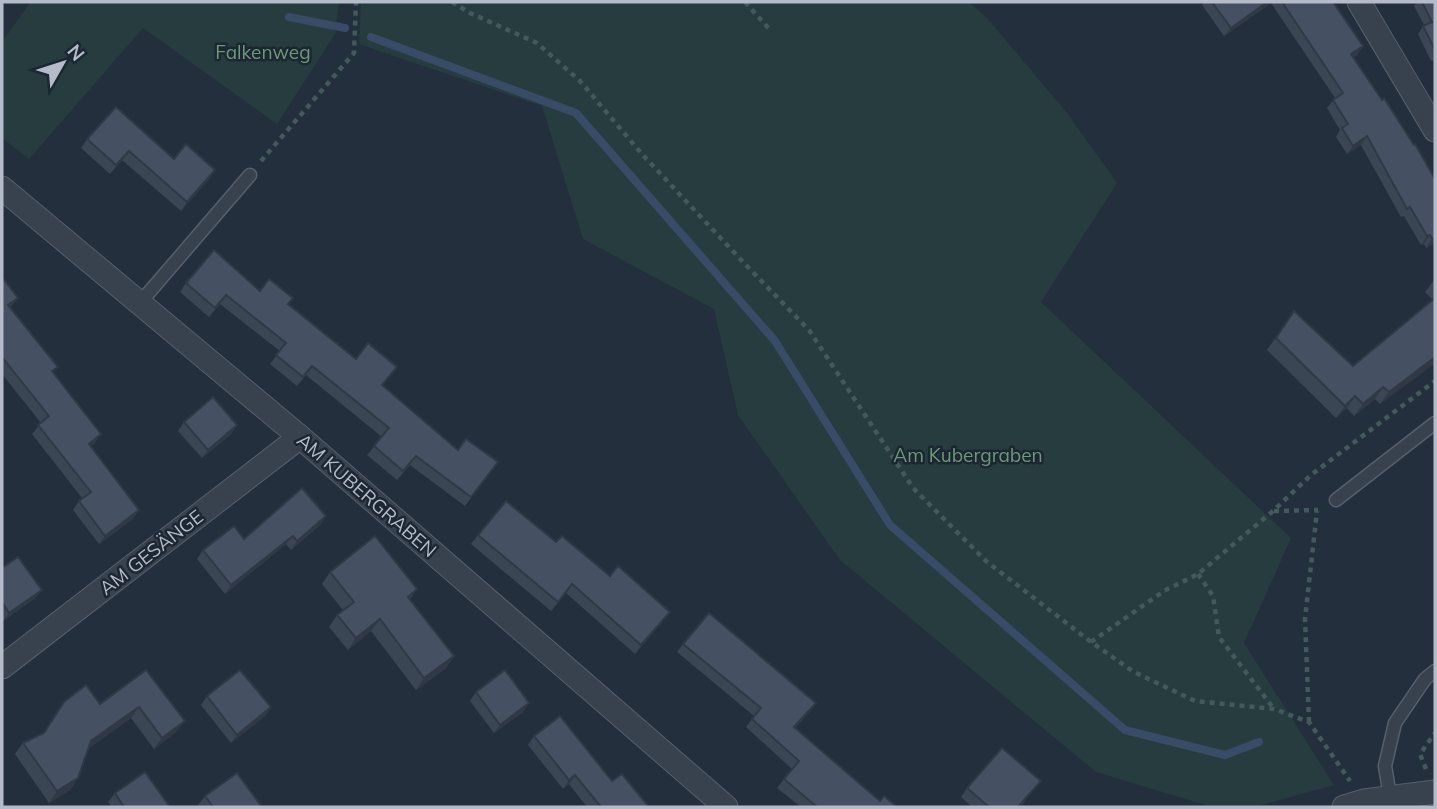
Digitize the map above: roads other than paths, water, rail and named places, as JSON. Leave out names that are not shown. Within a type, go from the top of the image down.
[{"type":"street","points":[[1359,2],[1435,130]]},
{"type":"street","name":"AM KUBERGRABEN","points":[[2,188],[300,437],[726,807]]},
{"type":"street","name":"AM GESÄNGE","points":[[2,667],[300,437]]},
{"type":"street","points":[[1354,804],[1390,796],[1435,792]]},
{"type":"lane","points":[[139,304],[250,175]]},
{"type":"lane","points":[[1336,500],[1435,423]]},
{"type":"lane","points":[[1390,796],[1385,766],[1395,723],[1426,679],[1435,671]]},
{"type":"waterway","points":[[289,17],[345,28]]},
{"type":"waterway","points":[[371,37],[576,113],[775,341],[890,525],[1125,730],[1225,755],[1259,742]]},
{"type":"park label","name":"Falkenweg","points":[[263,52]]},
{"type":"park label","name":"Am Kubergraben","points":[[968,455]]}]
